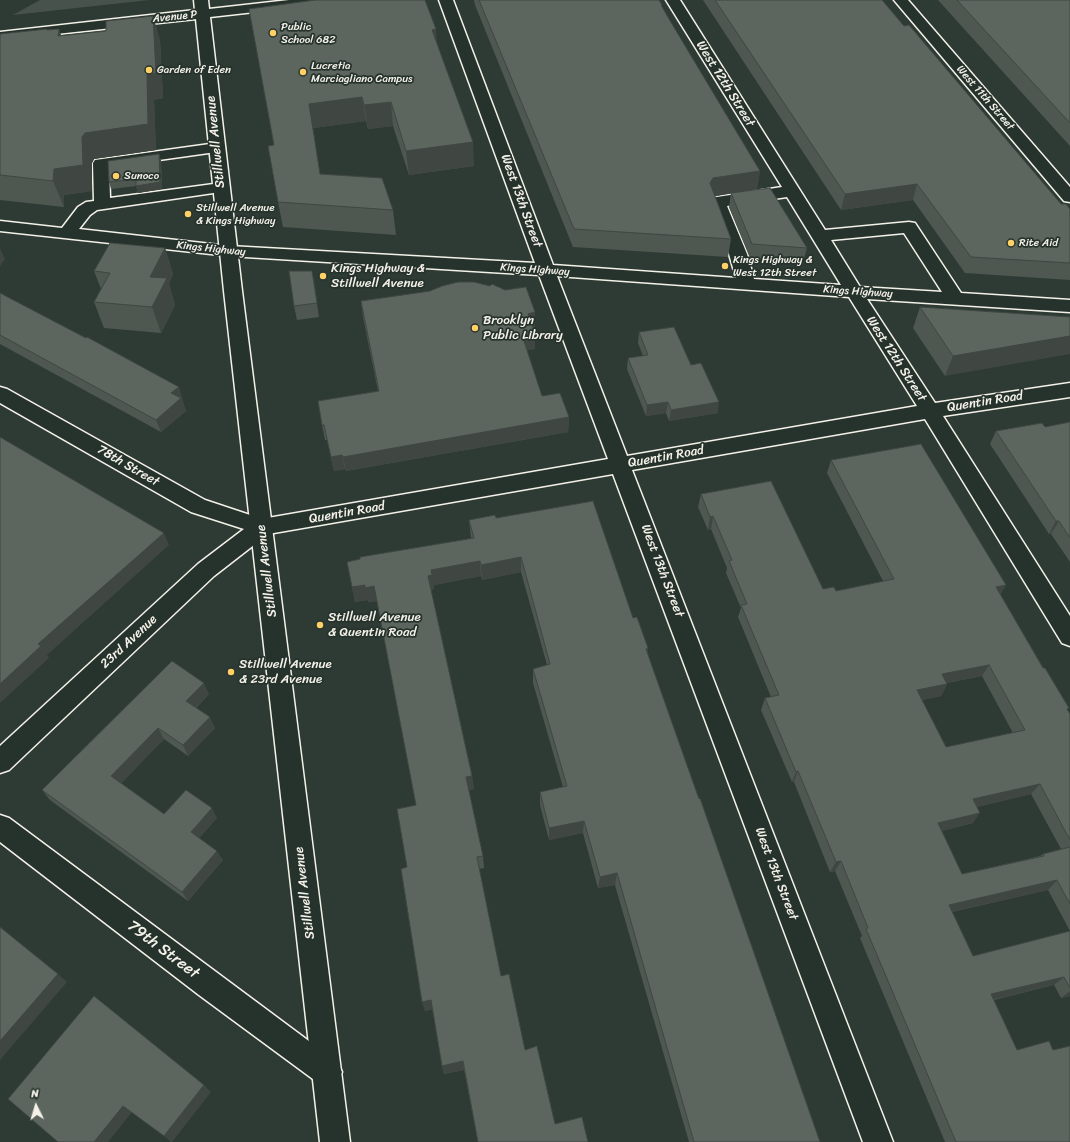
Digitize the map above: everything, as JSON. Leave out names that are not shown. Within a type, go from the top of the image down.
[{"type":"street","name":"Avenue P","points":[[0,36],[201,7],[326,0]]},
{"type":"street","name":"West 13th Street","points":[[446,0],[546,270],[622,465],[878,1142]]},
{"type":"street","name":"West 12th Street","points":[[673,0],[1070,636]]},
{"type":"street","name":"West 11th Street","points":[[901,0],[1070,197]]},
{"type":"street","name":"Stillwell Avenue","points":[[201,7],[221,188],[335,1142]]},
{"type":"street","points":[[102,204],[101,163],[129,165],[217,148]]},
{"type":"street","points":[[67,233],[84,211],[92,206],[131,194],[221,188]]},
{"type":"street","points":[[747,284],[738,254],[717,202],[791,191]]},
{"type":"street","name":"Kings Highway","points":[[0,226],[229,251],[546,270],[1070,306]]},
{"type":"street","points":[[820,236],[909,227],[956,298]]},
{"type":"street","name":"Quentin Road","points":[[262,527],[929,411],[1070,390]]},
{"type":"street","name":"78th Street","points":[[0,394],[198,506],[262,527]]},
{"type":"street","name":"23rd Avenue","points":[[0,762],[206,570],[262,527]]},
{"type":"street","name":"79th Street","points":[[0,827],[202,981],[327,1072]]},
{"type":"shaded area","points":[[40,0],[149,0],[13,15]]},
{"type":"building","points":[[315,0],[425,0],[436,29],[432,30],[473,142],[406,151],[391,102],[364,105],[362,97],[309,104],[320,174],[382,178],[393,210],[278,202],[268,146],[274,145],[249,9]]},
{"type":"building","points":[[479,0],[659,0],[760,171],[713,178],[710,183],[731,239],[574,229]]},
{"type":"building","points":[[715,0],[882,0],[904,26],[909,25],[1061,204],[1066,204],[1070,209],[1070,263],[971,257],[917,184],[845,194]]},
{"type":"building","points":[[957,0],[1070,0],[1070,123]]},
{"type":"building","points":[[153,16],[156,73],[147,74],[148,124],[85,133],[82,137],[83,165],[54,169],[53,181],[0,175],[0,34],[47,29],[59,29],[58,36],[106,31],[106,21]]},
{"type":"building","points":[[159,154],[160,182],[136,186],[136,179],[109,182],[108,161]]},
{"type":"building","points":[[770,188],[807,248],[752,244],[731,193]]},
{"type":"building","points":[[110,243],[165,248],[150,277],[167,278],[152,307],[94,302],[110,273],[94,271]]},
{"type":"building","points":[[289,271],[312,271],[317,303],[294,306]]},
{"type":"building","points":[[458,282],[474,282],[490,286],[492,284],[505,290],[526,287],[535,312],[528,314],[535,333],[522,335],[542,396],[560,393],[569,417],[343,457],[342,455],[331,457],[324,425],[322,425],[318,401],[379,391],[361,301],[430,291]]},
{"type":"building","points":[[0,293],[86,338],[87,337],[179,387],[171,393],[181,398],[156,420],[0,335]]},
{"type":"building","points":[[920,307],[1070,317],[1070,336],[953,356]]},
{"type":"building","points":[[674,327],[691,365],[701,363],[719,402],[671,410],[668,402],[647,405],[628,358],[648,355],[639,332]]},
{"type":"building","points":[[1070,422],[1070,538],[1059,521],[1056,521],[996,431],[1042,423],[1045,427]]},
{"type":"building","points":[[0,437],[164,533],[38,644],[41,646],[0,684]]},
{"type":"building","points":[[921,444],[1006,585],[996,587],[1043,668],[1045,668],[1069,708],[1067,709],[1070,714],[1070,840],[1040,784],[973,799],[980,813],[938,823],[962,874],[1044,856],[1043,854],[1070,847],[1070,904],[1057,880],[949,905],[973,956],[1070,931],[1070,988],[1064,977],[991,994],[1017,1050],[1049,1041],[1053,1050],[1070,1046],[1070,1142],[956,1142],[866,929],[868,928],[841,861],[836,862],[798,771],[796,772],[765,698],[779,695],[741,605],[747,604],[729,561],[732,560],[713,516],[710,517],[701,494],[771,481],[823,589],[834,587],[836,591],[894,579],[831,460]],"holes":[[[989,665],[1025,730],[946,747],[917,690],[947,684],[942,674]]]},
{"type":"building","points":[[593,501],[633,618],[637,617],[648,648],[646,649],[699,799],[700,798],[820,1142],[694,1142],[617,873],[600,877],[584,821],[549,828],[540,792],[567,786],[533,669],[550,664],[521,557],[481,565],[480,561],[431,570],[432,575],[428,576],[472,776],[466,777],[483,856],[477,857],[501,976],[509,974],[525,1050],[537,1046],[555,1124],[582,1117],[588,1142],[478,1142],[463,1061],[442,1066],[431,1000],[422,1002],[401,869],[407,867],[397,809],[416,805],[374,586],[365,588],[365,585],[352,587],[347,562],[360,559],[360,557],[474,538],[469,520],[495,515],[496,518]]},
{"type":"building","points":[[172,661],[204,683],[186,701],[210,717],[183,745],[158,728],[111,776],[164,814],[186,790],[212,808],[191,832],[217,851],[182,892],[42,790]]},
{"type":"building","points":[[0,927],[58,974],[0,1041]]},
{"type":"building","points":[[94,996],[204,1085],[164,1136],[123,1106],[94,1142],[58,1142],[8,1099]]},
{"type":"place","name":"Public School 682","points":[[273,33]]},
{"type":"place","name":"Garden of Eden","points":[[149,70]]},
{"type":"place","name":"Lucretia Marciagliano Campus","points":[[303,72]]},
{"type":"place","name":"Sunoco","points":[[116,176]]},
{"type":"place","name":"Stillwell Avenue & Kings Highway","points":[[188,214]]},
{"type":"place","name":"Rite Aid","points":[[1011,243]]},
{"type":"place","name":"Kings Highway & West 12th Street","points":[[725,266]]},
{"type":"place","name":"Kings Highway & Stillwell Avenue","points":[[323,276]]},
{"type":"place","name":"Brooklyn Public Library","points":[[475,328]]},
{"type":"place","name":"Stillwell Avenue & Quentin Road","points":[[320,625]]},
{"type":"place","name":"Stillwell Avenue & 23rd Avenue","points":[[231,672]]}]
